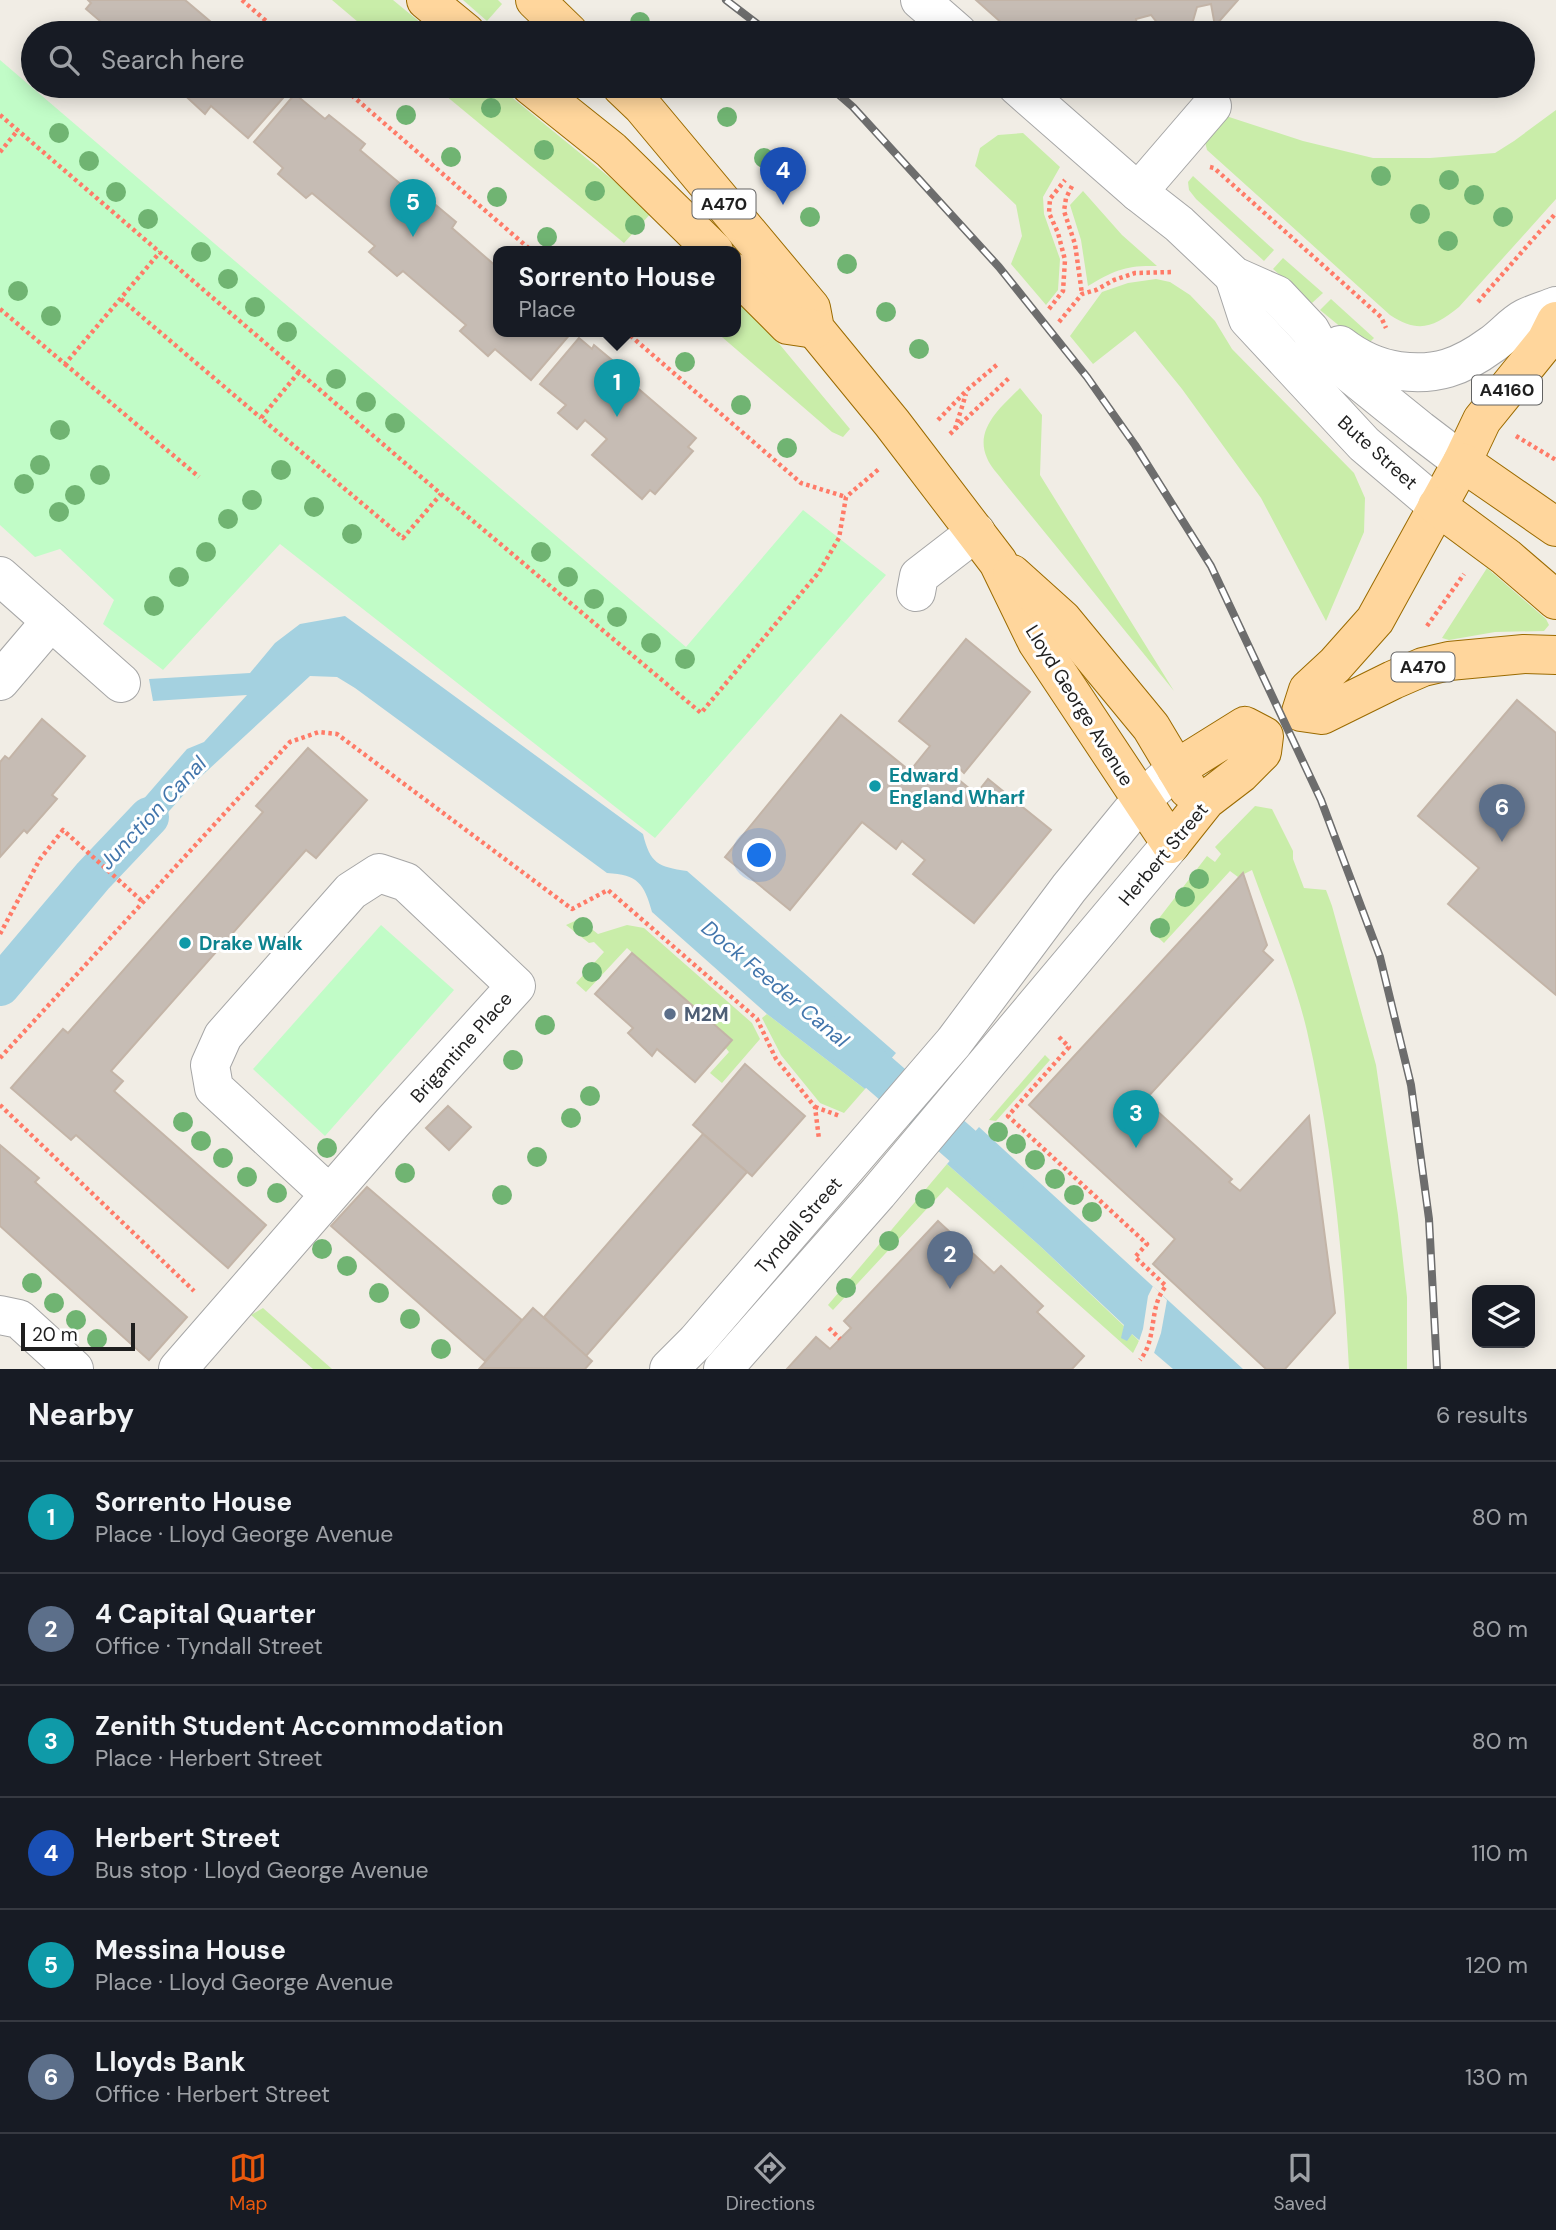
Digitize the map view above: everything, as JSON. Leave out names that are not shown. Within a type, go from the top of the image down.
[{"type":"main road","points":[[426,0],[451,21]]},
{"type":"main road","points":[[535,0],[557,21]]},
{"type":"main road","name":"A470","points":[[546,98],[611,150],[709,246]]},
{"type":"main road","name":"Lloyd George Avenue","points":[[634,98],[811,308],[815,330],[892,423],[987,547],[1062,619],[1151,727],[1200,809]]},
{"type":"main road","points":[[741,278],[788,325],[815,330]]},
{"type":"main road","name":"A4160","points":[[1437,506],[1482,420],[1546,341],[1556,321]]},
{"type":"main road","name":"Bute Street","points":[[1462,462],[1556,527]]},
{"type":"main road","name":"A470","points":[[1437,506],[1375,620],[1335,666],[1308,690],[1301,712],[1322,715],[1413,671],[1449,661],[1524,654],[1556,655]]},
{"type":"main road","name":"Bute Street","points":[[1437,506],[1506,557],[1556,600]]},
{"type":"main road","name":"Lloyd George Avenue","points":[[987,547],[1037,642],[1171,844]]},
{"type":"main road","name":"Herbert Street","points":[[1171,844],[1206,800],[1240,774],[1262,752],[1264,736],[1245,726],[1176,769]]},
{"type":"street","points":[[920,0],[944,21]]},
{"type":"street","name":"Bute Street","points":[[1031,98],[1138,192],[1179,224],[1234,276],[1277,295],[1310,330],[1321,349],[1462,462]]},
{"type":"street","points":[[1138,192],[1212,106]]},
{"type":"street","name":"Bute Street","points":[[1234,276],[1248,319],[1364,444],[1437,506]]},
{"type":"street","name":"Bute Street","points":[[1310,330],[1332,339],[1351,354],[1372,365],[1405,372],[1435,373],[1460,364],[1492,345],[1524,318],[1556,306]]},
{"type":"street","points":[[916,592],[919,576],[987,547]]},
{"type":"street","points":[[0,576],[121,683]]},
{"type":"street","points":[[0,681],[51,621]]},
{"type":"street","name":"Herbert Street","points":[[924,1078],[968,1024],[1069,888],[1141,800],[1176,769]]},
{"type":"street","name":"Herbert Street","points":[[953,1104],[1171,844]]},
{"type":"street","name":"Brigantine Place","points":[[178,1369],[391,1123],[516,986],[405,882],[379,873],[351,891],[332,911],[223,1036],[210,1065],[214,1088],[329,1194]]},
{"type":"street","name":"Tyndall Street","points":[[669,1369],[696,1342],[864,1124],[924,1078]]},
{"type":"street","name":"Tyndall Street","points":[[723,1369],[953,1104]]},
{"type":"street","points":[[0,1315],[19,1319],[74,1369]]},
{"type":"path","points":[[242,0],[266,21]]},
{"type":"path","points":[[355,98],[526,246]]},
{"type":"path","points":[[0,115],[441,494],[701,713],[820,572],[839,538],[846,497],[884,464]]},
{"type":"path","points":[[0,152],[19,130]]},
{"type":"path","points":[[1206,166],[1214,169],[1381,317],[1387,330]]},
{"type":"path","points":[[1049,309],[1063,291],[1065,260],[1058,233],[1049,214],[1050,199],[1062,181],[1072,178],[1072,189],[1066,198],[1064,211],[1075,244],[1082,294]]},
{"type":"path","points":[[1469,312],[1556,213]]},
{"type":"path","points":[[65,364],[160,252]]},
{"type":"path","points":[[1059,322],[1082,294],[1135,273],[1174,272]]},
{"type":"path","points":[[121,299],[402,538],[441,494]]},
{"type":"path","points":[[0,310],[199,477]]},
{"type":"path","points":[[632,337],[801,482],[846,497]]},
{"type":"path","points":[[946,414],[967,390],[999,363]]},
{"type":"path","points":[[261,418],[299,372]]},
{"type":"path","points":[[967,390],[954,430],[1010,377]]},
{"type":"path","points":[[1506,431],[1556,460]]},
{"type":"path","points":[[1424,631],[1464,574],[1455,567]]},
{"type":"path","points":[[0,1058],[290,742],[319,732],[337,734],[572,909],[608,890],[668,939],[757,1019],[776,1059],[815,1107],[864,1124]]},
{"type":"path","points":[[0,934],[40,859],[63,831],[143,902]]},
{"type":"path","points":[[1052,1032],[1069,1047],[1008,1116],[1147,1244],[1135,1257],[1166,1286],[1156,1305],[1146,1353],[1140,1360]]},
{"type":"path","points":[[0,1105],[222,1318]]},
{"type":"path","points":[[815,1107],[820,1150]]},
{"type":"path","points":[[829,1328],[840,1339]]},
{"type":"green space","points":[[332,0],[393,0],[418,21],[357,21]]},
{"type":"green space","points":[[463,0],[498,0],[502,4],[487,21]]},
{"type":"green space","points":[[0,60],[21,78],[21,98],[44,98],[686,647],[803,510],[886,575],[655,838],[280,544],[163,670],[103,624],[114,600],[60,549],[35,557],[0,525]]},
{"type":"green space","points":[[449,98],[513,98],[652,212],[624,243]]},
{"type":"green space","points":[[1556,110],[1556,199],[1459,307],[1426,326],[1410,325],[1390,315],[1207,150],[1205,142],[1226,116],[1303,141],[1373,158],[1430,158],[1495,153]]},
{"type":"green space","points":[[1023,133],[1060,167],[1043,197],[1044,214],[1060,259],[1058,290],[1046,305],[1011,264],[1022,236],[1016,205],[975,166],[980,148],[998,135]]},
{"type":"green space","points":[[1193,176],[1274,250],[1264,261],[1196,199],[1189,190],[1188,182]]},
{"type":"green space","points":[[1083,191],[1122,235],[1157,266],[1137,266],[1121,270],[1088,286],[1081,240],[1070,205]]},
{"type":"green space","points":[[1283,258],[1323,293],[1312,303],[1273,269]]},
{"type":"green space","points":[[1156,279],[1170,282],[1190,295],[1215,321],[1232,349],[1354,473],[1365,498],[1364,532],[1326,621],[1261,498],[1182,389],[1135,331],[1093,364],[1070,336],[1102,292],[1128,283]]},
{"type":"green space","points":[[1331,299],[1374,338],[1368,344],[1348,333],[1320,310]]},
{"type":"green space","points":[[741,301],[850,429],[843,437],[832,432],[722,337],[741,337]]},
{"type":"green space","points":[[1020,388],[1042,415],[1040,475],[1174,691],[988,461],[984,447],[987,428],[998,411]]},
{"type":"green space","points":[[1487,568],[1546,619],[1549,625],[1544,631],[1495,632],[1449,640],[1442,638]]},
{"type":"green space","points":[[1255,806],[1272,809],[1293,851],[1293,859],[1304,888],[1326,890],[1376,1065],[1407,1297],[1407,1369],[1349,1369],[1335,1199],[1316,1072],[1296,990],[1252,870],[1238,877],[1230,871],[1164,943],[1150,930],[1207,856],[1215,862],[1221,854],[1215,847]]},
{"type":"green space","points":[[579,919],[598,934],[627,925],[644,928],[752,1023],[760,1039],[722,1083],[710,1073],[729,1052],[725,1047],[731,1040],[627,948],[586,992],[576,983],[604,952],[594,942],[589,943],[566,925]]},
{"type":"green space","points":[[381,925],[454,990],[325,1136],[253,1069]]},
{"type":"green space","points":[[767,1014],[865,1089],[844,1113],[820,1103],[781,1055],[762,1018]]},
{"type":"green space","points":[[1045,1055],[1050,1060],[996,1121],[989,1120]]},
{"type":"green space","points":[[947,1164],[1040,1246],[1124,1326],[1122,1338],[1132,1334],[1139,1341],[1133,1353],[947,1187],[833,1310],[828,1305]]},
{"type":"green space","points":[[263,1308],[332,1369],[313,1369],[251,1315]]},
{"type":"water","points":[[345,616],[643,834],[652,857],[657,862],[669,868],[687,871],[896,1053],[865,1089],[767,1014],[652,912],[646,894],[638,882],[626,876],[607,873],[337,677],[310,676],[195,782],[121,865],[101,848],[187,749],[204,742],[247,695],[153,701],[149,679],[250,673],[275,643],[300,624]]},
{"type":"water","points":[[83,868],[104,885],[0,1006],[0,965]]},
{"type":"water","points":[[979,1127],[1243,1369],[1173,1369],[1132,1334],[1127,1341],[1121,1338],[1124,1325],[947,1164]]},
{"type":"pier","points":[[1153,1286],[1167,1300],[1161,1333],[1153,1356],[1138,1344],[1148,1296]]},
{"type":"building","points":[[88,0],[185,0],[210,21],[100,21],[86,9],[91,3]]},
{"type":"building","points":[[976,0],[1238,0],[1219,21],[1214,21],[1211,4],[1197,7],[1193,21],[1156,21],[1151,15],[1136,21],[1000,21]]},
{"type":"building","points":[[188,98],[283,98],[248,138],[211,106],[205,114]]},
{"type":"building","points":[[292,98],[300,98],[325,119],[329,115],[365,144],[360,150],[416,197],[420,192],[456,222],[452,228],[493,264],[493,337],[568,337],[531,380],[495,349],[488,356],[460,331],[466,325],[403,271],[397,276],[369,252],[375,246],[312,193],[306,198],[278,174],[283,168],[254,142]]},
{"type":"building","points":[[579,338],[592,349],[594,345],[637,381],[634,385],[696,438],[688,447],[693,451],[655,494],[650,490],[642,499],[592,455],[607,439],[585,420],[577,429],[558,413],[566,405],[540,384]]},
{"type":"building","name":"Edward England Wharf","points":[[966,639],[1030,692],[964,773],[959,768],[953,775],[976,794],[988,779],[1051,830],[974,923],[913,874],[925,860],[902,841],[896,849],[862,822],[790,910],[725,857],[841,715],[910,771],[930,746],[899,721]]},
{"type":"building","points":[[1517,700],[1556,733],[1556,995],[1448,904],[1479,868],[1418,816]]},
{"type":"building","points":[[42,719],[85,756],[52,795],[57,799],[27,833],[24,830],[0,857],[0,762],[5,756],[9,759]]},
{"type":"building","name":"Drake Walk","points":[[308,748],[367,800],[316,858],[306,850],[111,1071],[123,1081],[114,1091],[266,1225],[228,1268],[76,1135],[71,1140],[11,1088],[63,1029],[68,1033],[263,812],[256,806]]},
{"type":"building","points":[[1243,873],[1267,945],[1263,951],[1273,960],[1145,1100],[1232,1179],[1229,1182],[1240,1191],[1309,1116],[1335,1313],[1285,1369],[1266,1369],[1153,1264],[1175,1239],[1029,1105]]},
{"type":"building","points":[[632,953],[732,1040],[695,1082],[657,1049],[652,1056],[628,1033],[633,1028],[595,994]]},
{"type":"building","points":[[745,1064],[805,1116],[752,1176],[693,1125]]},
{"type":"building","points":[[448,1106],[471,1127],[449,1150],[426,1128]]},
{"type":"building","points":[[703,1134],[747,1172],[586,1356],[544,1317]]},
{"type":"building","points":[[0,1145],[39,1178],[35,1182],[187,1317],[149,1360],[0,1226]]},
{"type":"building","points":[[367,1187],[522,1320],[485,1361],[331,1226]]},
{"type":"building","points":[[938,1221],[994,1273],[1001,1266],[1043,1306],[1037,1312],[1084,1356],[1072,1369],[787,1369],[816,1337],[830,1349],[851,1328],[844,1321]]},
{"type":"building","points":[[533,1308],[592,1361],[585,1369],[480,1368]]},
{"type":"waterway","name":"Junction Canal","points":[[0,986],[93,876],[149,817]]},
{"type":"waterway","name":"Dock Feeder Canal","points":[[837,1036],[1004,1182]]},
{"type":"railway","points":[[726,0],[753,21]]},
{"type":"railway","points":[[843,98],[999,267],[1087,377],[1135,445],[1211,566],[1321,800],[1380,957],[1411,1085],[1429,1219],[1437,1369]]},
{"type":"place","name":"Herbert Street","points":[[783,205]]},
{"type":"place","name":"Messina House","points":[[413,237]]},
{"type":"place","name":"Sorrento House","points":[[617,417]]},
{"type":"place","name":"Edward England Wharf","points":[[875,786]]},
{"type":"place","name":"Lloyds Bank","points":[[1502,842]]},
{"type":"place","name":"Drake Walk","points":[[185,943]]},
{"type":"place","name":"M2M","points":[[670,1014]]},
{"type":"place","name":"Zenith Student Accommodation","points":[[1136,1148]]},
{"type":"place","name":"4 Capital Quarter","points":[[950,1289]]}]
